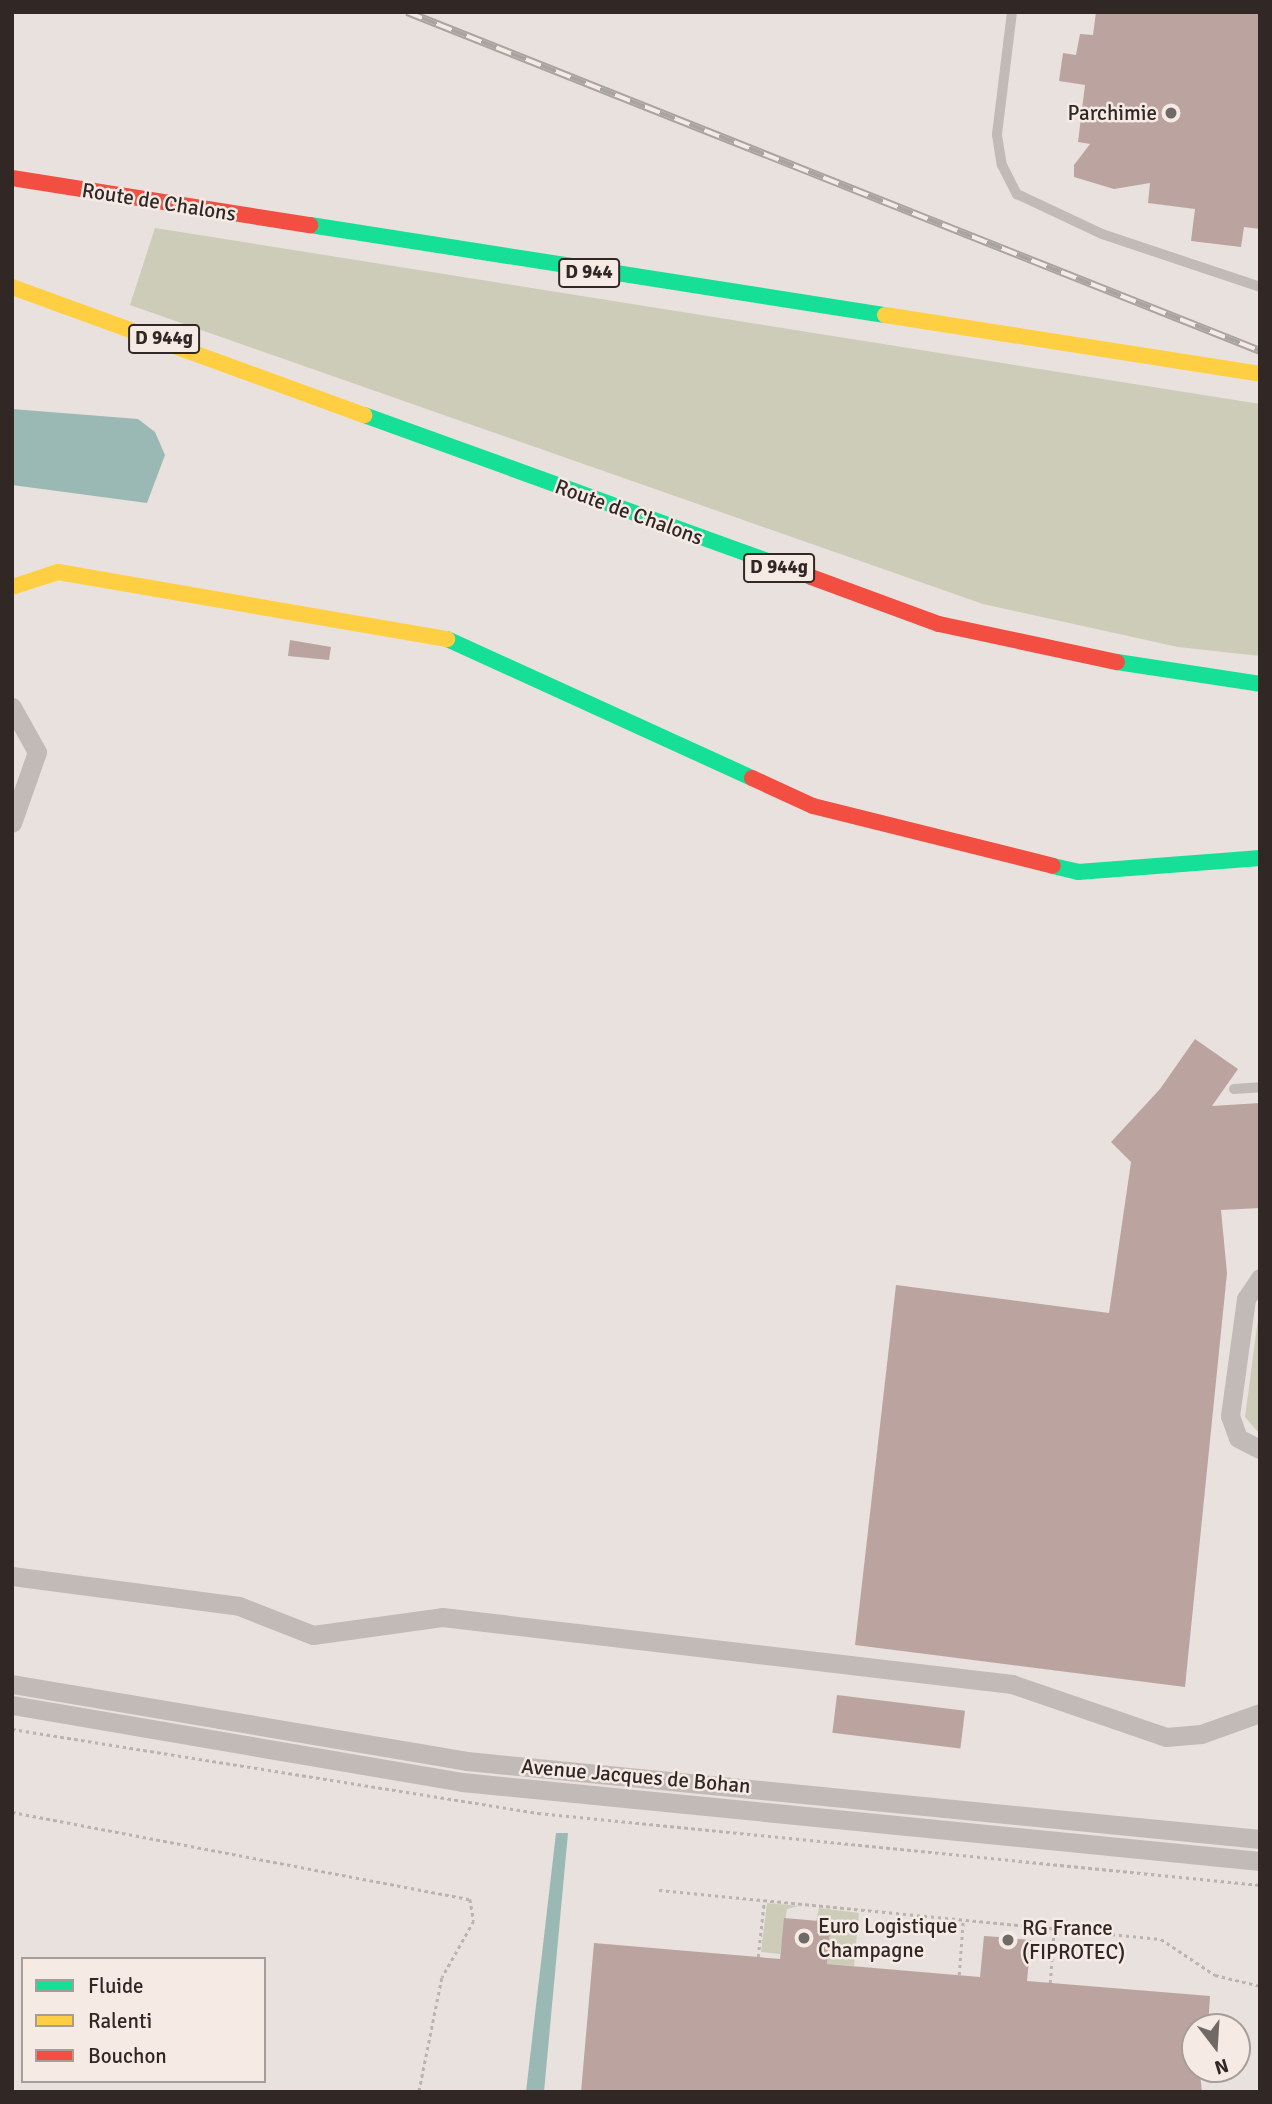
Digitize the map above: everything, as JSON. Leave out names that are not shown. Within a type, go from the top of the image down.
[{"type":"main road","name":"Route de Chalons","points":[[12,178],[1260,374]]},
{"type":"main road","name":"Route de Chalons","points":[[12,287],[939,624],[1041,651],[1260,684]]},
{"type":"main road","points":[[12,587],[58,572],[431,632],[813,806],[1079,872],[1260,858]]},
{"type":"street","points":[[12,707],[37,752],[12,823]]},
{"type":"street","points":[[1260,1278],[1247,1299],[1230,1416],[1238,1438],[1260,1449]]},
{"type":"street","points":[[12,1576],[239,1606],[313,1635],[442,1617],[1012,1684],[1166,1737],[1201,1734],[1260,1713]]},
{"type":"street","name":"Avenue Jacques de Bohan","points":[[12,1684],[467,1761],[1260,1839]]},
{"type":"street","name":"Avenue Jacques de Bohan","points":[[12,1705],[462,1783],[1260,1861]]},
{"type":"lane","points":[[1012,12],[997,135],[1002,165],[1017,194],[1102,234],[1260,286]]},
{"type":"lane","points":[[1234,1089],[1260,1087]]},
{"type":"path","points":[[12,1812],[470,1899],[474,1921],[442,1978],[419,2092]]},
{"type":"path","points":[[659,1890],[1161,1939],[1215,1975],[1260,1986]]},
{"type":"path","points":[[758,1957],[764,1900]]},
{"type":"path","points":[[959,1975],[963,1920]]},
{"type":"path","points":[[1050,1983],[1054,1928]]},
{"type":"green space","points":[[155,228],[1260,404],[1260,656],[1178,647],[983,604],[130,305]]},
{"type":"green space","points":[[1260,1304],[1260,1434],[1245,1417]]},
{"type":"green space","points":[[767,1903],[799,1906],[787,1909],[780,1954],[761,1952]]},
{"type":"green space","points":[[819,1908],[859,1913],[854,1966],[827,1964],[831,1923],[816,1921]]},
{"type":"water","points":[[12,409],[138,419],[155,432],[165,455],[147,503],[12,485]]},
{"type":"water","points":[[556,1833],[568,1833],[544,2092],[526,2092]]},
{"type":"building","name":"Parchimie","points":[[1096,12],[1260,12],[1260,229],[1244,227],[1241,247],[1191,241],[1195,209],[1148,203],[1150,183],[1114,189],[1074,177],[1074,165],[1090,144],[1078,142],[1085,85],[1059,81],[1063,53],[1076,55],[1080,34],[1093,35]]},
{"type":"building","points":[[290,640],[331,647],[329,660],[288,656]]},
{"type":"building","points":[[1195,1039],[1238,1069],[1212,1106],[1260,1103],[1260,1208],[1221,1210],[1227,1273],[1185,1687],[855,1645],[896,1285],[1109,1313],[1131,1162],[1111,1142],[1160,1089]]},
{"type":"building","points":[[837,1695],[965,1711],[960,1748],[832,1733]]},
{"type":"building","points":[[784,1918],[831,1922],[827,1964],[980,1977],[984,1936],[998,1937],[1031,1940],[1027,1981],[1210,1996],[1209,2013],[1181,2013],[1181,2083],[1201,2083],[1202,2092],[581,2092],[594,1943],[780,1959]]},
{"type":"railway","points":[[407,12],[1260,351]]},
{"type":"traffic: fast","points":[[310,225],[885,315]]},
{"type":"traffic: fast","points":[[364,415],[811,577]]},
{"type":"traffic: fast","points":[[447,639],[752,778]]},
{"type":"traffic: fast","points":[[1117,662],[1260,684]]},
{"type":"traffic: fast","points":[[1053,866],[1078,872],[1260,858]]},
{"type":"traffic: slow","points":[[12,287],[364,415]]},
{"type":"traffic: slow","points":[[885,315],[1260,374]]},
{"type":"traffic: slow","points":[[12,587],[58,572],[447,639]]},
{"type":"traffic: jam","points":[[12,178],[310,225]]},
{"type":"traffic: jam","points":[[811,577],[939,624],[1117,662]]},
{"type":"traffic: jam","points":[[752,778],[813,806],[1053,866]]},
{"type":"place","name":"Parchimie","points":[[1171,113]]},
{"type":"place","name":"Euro Logistique Champagne","points":[[804,1938]]},
{"type":"place","name":"RG France (FIPROTEC)","points":[[1008,1940]]}]
